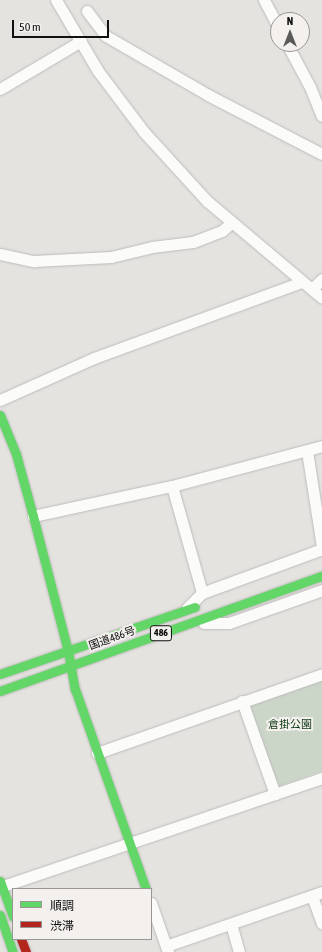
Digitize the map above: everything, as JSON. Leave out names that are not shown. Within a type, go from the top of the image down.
[{"type":"main road","points":[[0,415],[16,454],[68,651],[70,665],[97,753],[146,888]]},
{"type":"main road","name":"国道486号","points":[[0,691],[322,576]]},
{"type":"main road","name":"国道486号","points":[[0,674],[184,611]]},
{"type":"main road","points":[[1,885],[12,914]]},
{"type":"main road","points":[[0,915],[13,952]]},
{"type":"main road","points":[[21,940],[26,952]]},
{"type":"street","points":[[56,0],[98,71],[144,132],[207,201],[322,298]]},
{"type":"street","points":[[264,0],[270,12]]},
{"type":"street","points":[[87,11],[106,36],[208,95],[322,154]]},
{"type":"street","points":[[0,89],[81,41]]},
{"type":"street","points":[[291,52],[310,87],[322,116]]},
{"type":"street","points":[[0,254],[34,260],[111,257],[152,247],[193,242],[222,231],[232,222]]},
{"type":"street","points":[[312,289],[322,279]]},
{"type":"street","points":[[1,398],[94,358],[302,282]]},
{"type":"street","points":[[33,516],[172,486],[322,446]]},
{"type":"street","points":[[184,611],[204,598],[322,548],[307,451]]},
{"type":"street","points":[[172,486],[204,598]]},
{"type":"street","points":[[189,623],[229,623],[322,590]]},
{"type":"street","points":[[97,753],[322,674]]},
{"type":"street","points":[[242,701],[274,794]]},
{"type":"street","points":[[1,885],[130,844],[322,778]]},
{"type":"street","points":[[152,906],[167,949],[231,924],[317,894],[322,923]]},
{"type":"street","points":[[231,924],[239,952]]},
{"type":"green space","name":"倉掛公園","points":[[322,679],[322,771],[280,786],[276,784],[248,704]]},
{"type":"traffic: fast","points":[[0,415],[16,454],[33,516],[68,651],[75,689],[146,888]]},
{"type":"traffic: fast","points":[[0,691],[322,576]]},
{"type":"traffic: fast","points":[[0,674],[195,607]]},
{"type":"traffic: fast","points":[[0,881],[12,914]]},
{"type":"traffic: fast","points":[[0,915],[13,952]]},
{"type":"traffic: jam","points":[[21,940],[26,952]]}]
